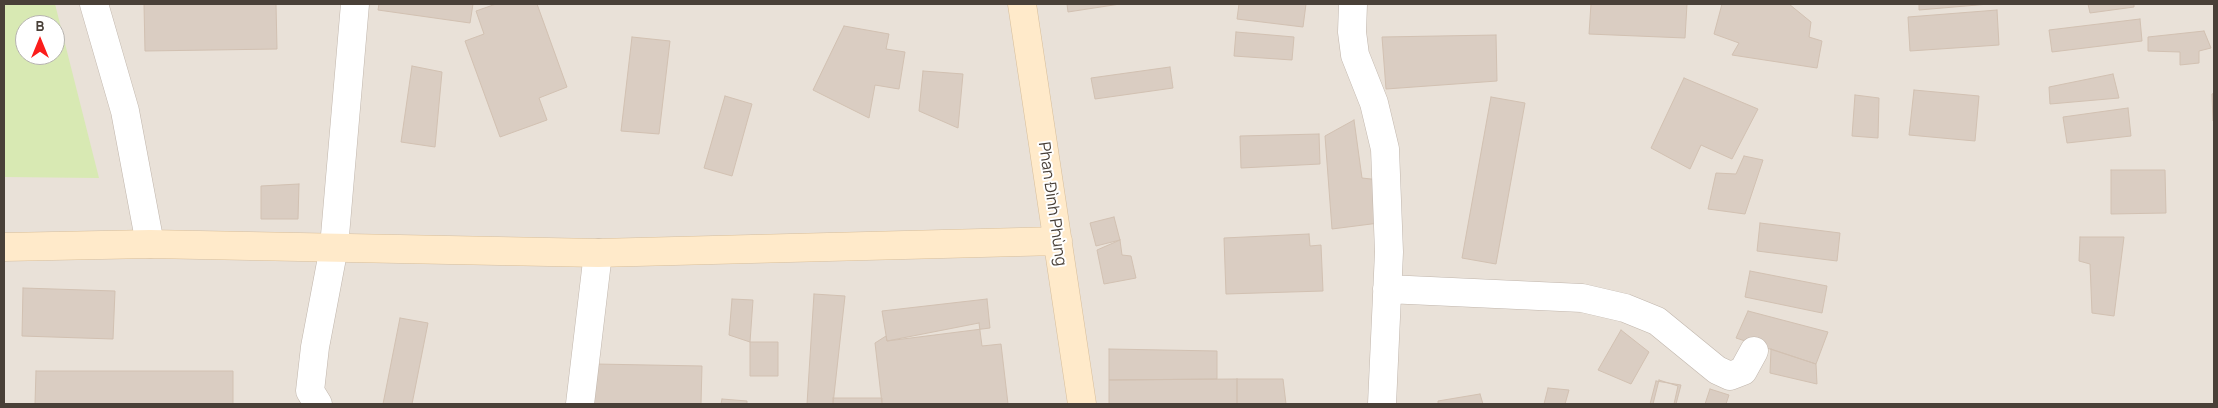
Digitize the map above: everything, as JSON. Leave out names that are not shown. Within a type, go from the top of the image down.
[{"type":"street","points":[[94,4],[125,111],[150,244]]},
{"type":"street","points":[[318,404],[310,392],[315,347],[334,247],[355,4]]},
{"type":"street","name":"Phan Đình Phùng","points":[[1022,4],[1082,404]]},
{"type":"street","points":[[1353,4],[1352,32],[1355,55],[1374,102],[1384,149],[1389,252],[1382,404]]},
{"type":"street","points":[[4,247],[150,244],[598,253],[1058,241]]},
{"type":"street","points":[[580,404],[598,253]]},
{"type":"street","points":[[1387,289],[1582,298],[1626,308],[1658,321],[1717,370],[1730,376],[1743,371],[1754,351]]},
{"type":"shaded area","points":[[4,4],[2214,4],[2214,404],[4,404]]},
{"type":"green space","points":[[4,4],[55,4],[58,15],[15,15],[15,65],[65,65],[65,44],[99,178],[4,177]]},
{"type":"building","points":[[144,4],[276,4],[277,49],[145,51]]},
{"type":"building","points":[[379,4],[473,4],[470,23],[378,10]]},
{"type":"building","points":[[496,4],[537,4],[567,87],[539,98],[547,120],[500,137],[465,41],[484,34],[476,11]]},
{"type":"building","points":[[1067,4],[1120,4],[1068,12]]},
{"type":"building","points":[[1239,4],[1306,4],[1303,27],[1237,19]]},
{"type":"building","points":[[1591,4],[1687,4],[1685,38],[1589,34]]},
{"type":"building","points":[[1722,4],[1789,4],[1811,22],[1809,37],[1822,41],[1817,68],[1732,55],[1739,43],[1714,34]]},
{"type":"building","points":[[1919,4],[1989,4],[1919,10]]},
{"type":"building","points":[[2088,4],[2134,4],[2134,7],[2090,13]]},
{"type":"building","points":[[1997,10],[1999,45],[1910,51],[1908,17]]},
{"type":"building","points":[[2140,19],[2142,41],[2052,52],[2049,30]]},
{"type":"building","points":[[844,26],[889,34],[886,49],[905,52],[899,89],[875,85],[869,118],[813,90]]},
{"type":"building","points":[[2204,31],[2211,48],[2199,51],[2199,63],[2180,65],[2180,52],[2148,51],[2148,37]]},
{"type":"building","points":[[1236,32],[1294,37],[1292,60],[1234,56]]},
{"type":"building","points":[[1496,35],[1497,81],[1386,89],[1382,37]]},
{"type":"building","points":[[632,37],[670,41],[659,134],[621,131]]},
{"type":"building","points":[[412,66],[442,72],[435,147],[401,142]]},
{"type":"building","points":[[1170,67],[1173,88],[1095,99],[1091,78]]},
{"type":"building","points":[[923,71],[963,74],[958,128],[919,111]]},
{"type":"building","points":[[2113,74],[2119,98],[2050,104],[2049,87]]},
{"type":"building","points":[[1684,78],[1758,109],[1732,159],[1701,145],[1690,169],[1651,148]]},
{"type":"building","points":[[1914,90],[1979,96],[1975,141],[1909,135]]},
{"type":"building","points":[[2214,93],[2214,121],[2213,121],[2212,94]]},
{"type":"building","points":[[1855,95],[1879,98],[1878,138],[1852,136]]},
{"type":"building","points":[[725,96],[752,104],[732,176],[704,168]]},
{"type":"building","points":[[1491,97],[1525,103],[1496,264],[1462,258]]},
{"type":"building","points":[[2128,108],[2131,136],[2067,143],[2063,117]]},
{"type":"building","points":[[1354,120],[1362,178],[1380,180],[1379,223],[1332,229],[1325,136]]},
{"type":"building","points":[[1319,134],[1320,164],[1241,168],[1240,136]]},
{"type":"building","points":[[1744,156],[1763,160],[1745,214],[1708,209],[1716,173],[1736,174]]},
{"type":"building","points":[[2111,170],[2165,170],[2166,213],[2111,214]]},
{"type":"building","points":[[299,184],[298,219],[261,219],[261,186]]},
{"type":"building","points":[[1114,217],[1120,240],[1096,246],[1090,223]]},
{"type":"building","points":[[1760,223],[1840,233],[1837,261],[1757,251]]},
{"type":"building","points":[[1309,234],[1310,246],[1321,245],[1323,291],[1226,294],[1224,238]]},
{"type":"building","points":[[2080,237],[2124,237],[2114,316],[2092,313],[2090,264],[2079,261]]},
{"type":"building","points":[[1120,240],[1122,255],[1131,256],[1136,278],[1104,284],[1097,250]]},
{"type":"building","points":[[1750,271],[1827,286],[1822,313],[1745,297]]},
{"type":"building","points":[[23,288],[115,291],[113,339],[22,336]]},
{"type":"building","points":[[814,294],[845,296],[833,404],[807,404]]},
{"type":"building","points":[[732,299],[753,300],[750,342],[729,335]]},
{"type":"building","points":[[987,299],[990,328],[887,341],[882,311]]},
{"type":"building","points":[[1748,311],[1828,332],[1816,364],[1736,338]]},
{"type":"building","points":[[400,318],[428,323],[412,404],[383,404]]},
{"type":"building","points":[[979,323],[982,346],[1001,344],[1008,404],[882,404],[875,343],[886,336],[887,341]]},
{"type":"building","points":[[1621,330],[1649,352],[1631,384],[1598,370]]},
{"type":"building","points":[[750,342],[778,342],[778,376],[750,376]]},
{"type":"building","points":[[1109,349],[1217,351],[1217,379],[1109,380]]},
{"type":"building","points":[[1771,349],[1816,364],[1817,384],[1770,373]]},
{"type":"building","points":[[595,364],[702,366],[701,404],[594,404]]},
{"type":"building","points":[[36,371],[233,371],[233,404],[35,404]]},
{"type":"building","points":[[1237,379],[1237,404],[1109,404],[1109,380]]},
{"type":"building","points":[[1237,379],[1283,379],[1286,404],[1237,404]]},
{"type":"building","points":[[1659,380],[1678,386],[1674,404],[1653,404]]},
{"type":"building","points":[[1656,381],[1681,385],[1676,404],[1650,404]]},
{"type":"building","points":[[1548,388],[1569,390],[1565,404],[1544,404]]},
{"type":"building","points":[[1710,389],[1729,395],[1726,404],[1705,404]]},
{"type":"building","points":[[1480,394],[1483,404],[1438,404],[1438,401]]},
{"type":"building","points":[[833,398],[882,398],[882,404],[833,404]]},
{"type":"building","points":[[722,399],[747,401],[747,404],[721,404]]}]
